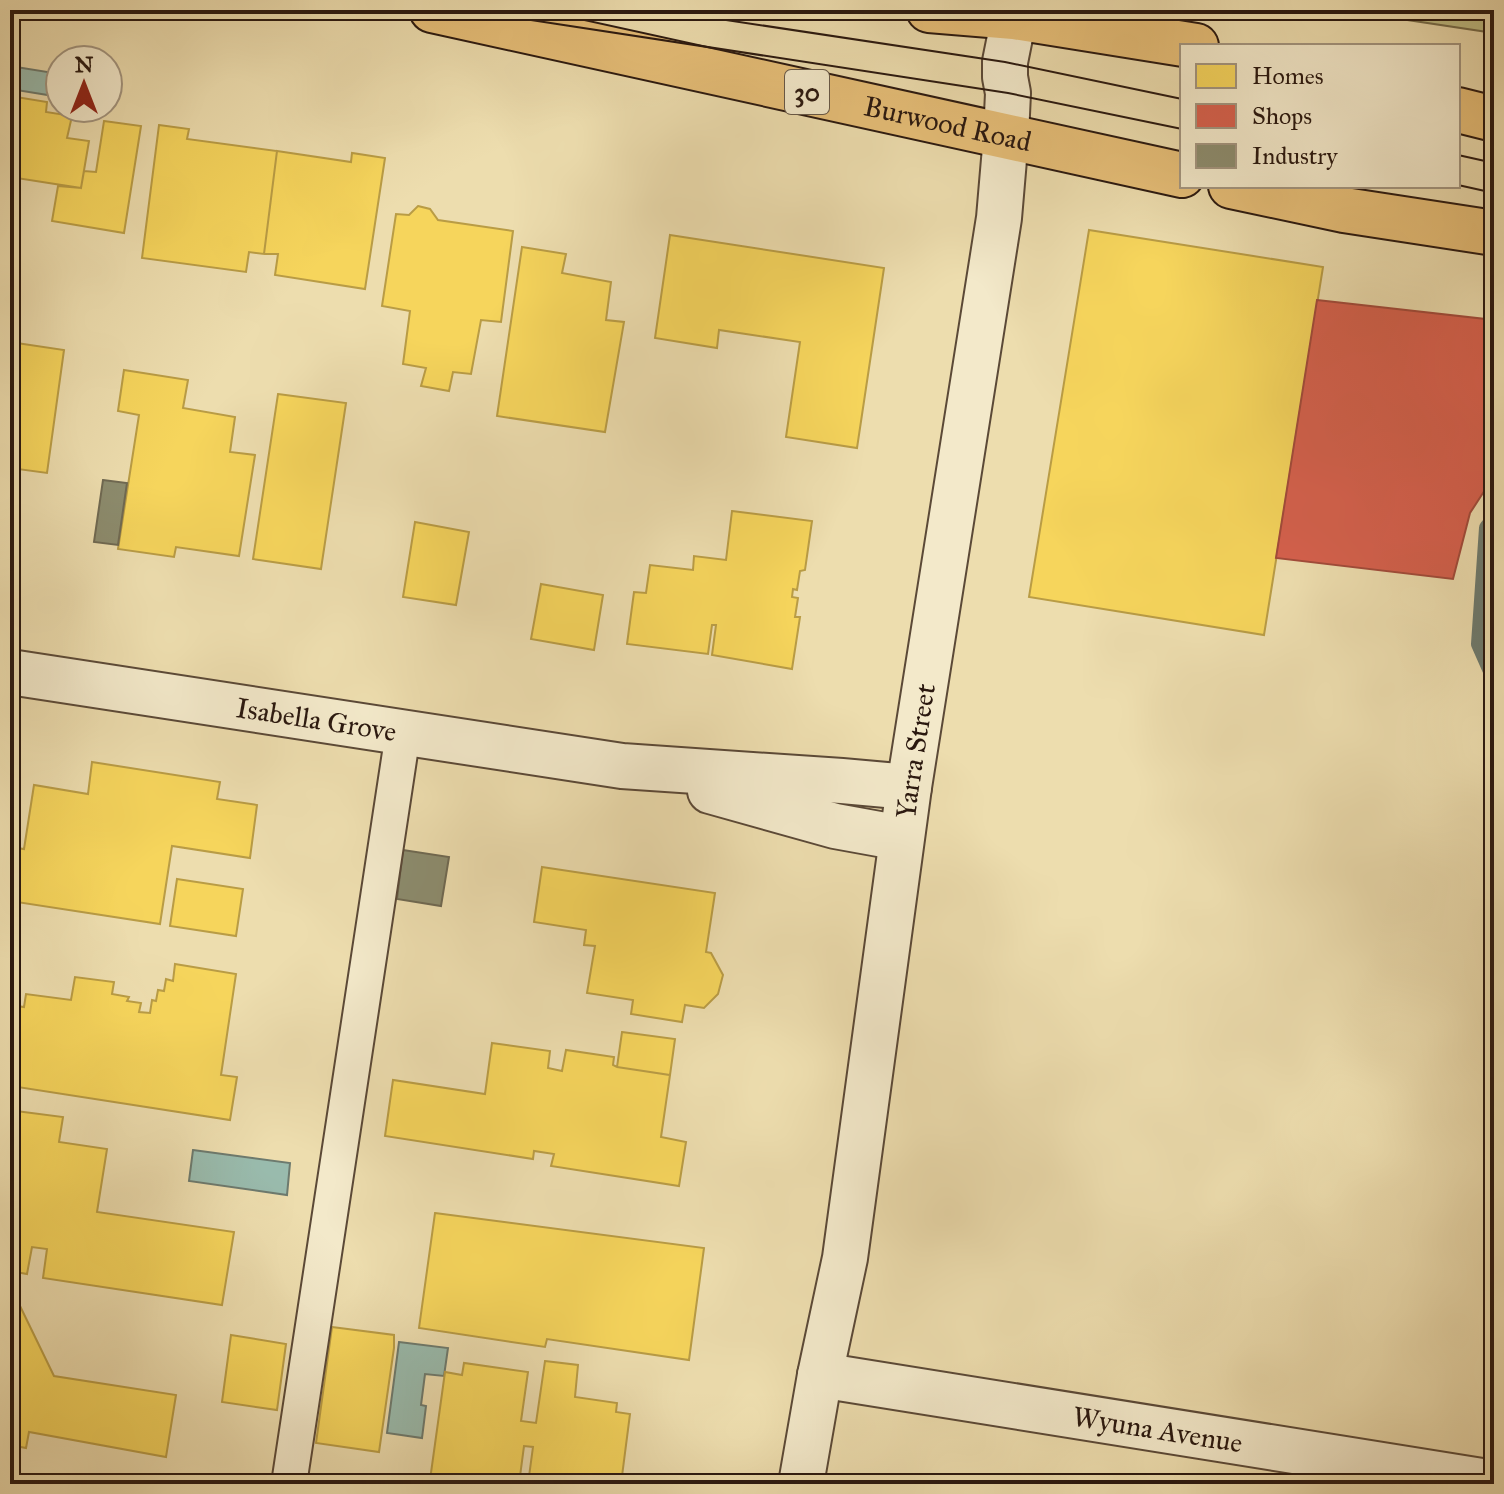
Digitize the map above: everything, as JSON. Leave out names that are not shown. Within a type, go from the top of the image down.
[{"type":"main road","name":"Burwood Road","points":[[432,10],[1180,175]]},
{"type":"main road","points":[[929,10],[1014,17],[1183,44]]},
{"type":"main road","points":[[1460,110],[1494,119]]},
{"type":"main road","points":[[1240,188],[1344,210],[1494,233]]},
{"type":"street","name":"Yarra Street","points":[[801,1484],[845,1258],[901,838],[999,218],[1008,93],[1005,62],[1014,17]]},
{"type":"street","name":"Isabella Grove","points":[[10,672],[622,766],[909,787]]},
{"type":"street","name":"Isabella Grove","points":[[622,766],[835,826],[901,838]]},
{"type":"street","name":"Wyuna Avenue","points":[[820,1375],[1494,1483]]},
{"type":"lane","points":[[289,1484],[403,733]]},
{"type":"shaded area","points":[[1341,10],[1494,10],[1494,33]]},
{"type":"shaded area","points":[[10,66],[44,71],[44,94],[10,89]]},
{"type":"shaded area","points":[[193,1150],[290,1163],[287,1195],[189,1181]]},
{"type":"shaded area","points":[[399,1342],[448,1348],[444,1376],[425,1374],[421,1405],[426,1406],[422,1438],[387,1433]]},
{"type":"building: Homes","points":[[10,96],[44,102],[44,124],[70,124],[67,138],[89,141],[81,188],[10,177]]},
{"type":"building: Homes","points":[[104,124],[141,126],[124,233],[52,221],[58,186],[81,188],[84,171],[96,172]]},
{"type":"building: Homes","points":[[159,125],[189,129],[187,139],[277,151],[264,254],[249,252],[246,272],[142,258]]},
{"type":"building: Homes","points":[[277,151],[351,162],[352,153],[385,158],[365,289],[275,275],[278,254],[264,254]]},
{"type":"building: Homes","points":[[418,206],[430,209],[438,220],[513,231],[501,322],[481,320],[471,374],[453,372],[449,391],[421,386],[426,368],[403,364],[410,311],[382,306],[396,214],[409,215]]},
{"type":"building: Homes","points":[[1089,230],[1323,267],[1264,635],[1029,597]]},
{"type":"building: Homes","points":[[670,235],[884,268],[857,448],[786,437],[800,342],[719,330],[717,348],[655,338]]},
{"type":"building: Homes","points":[[522,247],[566,254],[562,273],[611,282],[606,320],[624,322],[605,432],[497,416]]},
{"type":"building: Homes","points":[[10,342],[64,350],[47,473],[10,468]]},
{"type":"building: Homes","points":[[124,370],[188,380],[183,408],[235,417],[230,452],[255,455],[239,556],[176,547],[174,557],[118,549],[139,415],[118,411]]},
{"type":"building: Homes","points":[[278,394],[346,403],[321,569],[253,559]]},
{"type":"building: Homes","points":[[732,511],[812,521],[805,570],[800,571],[797,590],[793,589],[792,597],[798,598],[795,617],[800,617],[792,669],[712,655],[716,625],[712,625],[708,654],[627,644],[634,592],[646,593],[650,565],[693,570],[694,556],[726,560]]},
{"type":"building: Homes","points":[[415,522],[469,532],[456,605],[403,597]]},
{"type":"building: Homes","points":[[541,584],[603,595],[594,650],[531,639]]},
{"type":"building: Homes","points":[[92,762],[220,782],[217,799],[257,805],[250,858],[172,846],[160,924],[10,901],[10,847],[24,849],[34,785],[88,794]]},
{"type":"building: Homes","points":[[542,867],[715,893],[706,952],[711,953],[723,975],[718,994],[704,1008],[685,1005],[682,1022],[631,1014],[633,1000],[587,993],[595,946],[584,945],[586,930],[534,922]]},
{"type":"building: Homes","points":[[177,879],[243,889],[236,936],[170,926]]},
{"type":"building: Homes","points":[[175,964],[236,974],[221,1075],[237,1077],[230,1120],[11,1086],[14,1062],[10,1061],[10,1005],[24,1007],[26,994],[71,1000],[75,977],[114,982],[112,994],[141,1003],[139,1012],[150,1013],[158,990],[164,991],[166,979],[173,981]]},
{"type":"building: Homes","points":[[622,1032],[675,1039],[670,1075],[617,1067]]},
{"type":"building: Homes","points":[[492,1043],[550,1051],[548,1068],[562,1071],[566,1050],[614,1057],[613,1065],[617,1067],[670,1075],[661,1137],[686,1142],[679,1186],[551,1166],[554,1154],[534,1151],[533,1159],[385,1136],[393,1080],[485,1094]]},
{"type":"building: Homes","points":[[16,1111],[63,1117],[59,1142],[107,1149],[97,1212],[234,1232],[222,1305],[43,1278],[47,1249],[32,1247],[27,1274],[10,1271],[10,1134]]},
{"type":"building: Homes","points":[[435,1213],[704,1248],[689,1360],[547,1339],[545,1347],[419,1328]]},
{"type":"building: Homes","points":[[10,1304],[20,1306],[54,1376],[176,1395],[166,1457],[29,1432],[26,1448],[10,1445]]},
{"type":"building: Homes","points":[[332,1327],[394,1335],[379,1452],[316,1443]]},
{"type":"building: Homes","points":[[231,1335],[286,1344],[277,1410],[222,1402]]},
{"type":"building: Homes","points":[[545,1361],[578,1365],[575,1397],[617,1403],[616,1412],[630,1414],[621,1484],[528,1484],[533,1447],[524,1446],[519,1484],[446,1484],[430,1480],[445,1372],[462,1375],[464,1363],[528,1372],[521,1421],[536,1423]]},
{"type":"building: Shops","points":[[1317,300],[1494,320],[1494,476],[1470,513],[1453,579],[1276,558]]},
{"type":"building: Industry","points":[[103,480],[127,483],[118,545],[94,542]]},
{"type":"building: Industry","points":[[403,850],[449,857],[441,906],[397,899]]},
{"type":"waterway","points":[[1494,519],[1487,528],[1479,644],[1494,678]]},
{"type":"tram line","points":[[466,10],[1008,93],[1180,129]]},
{"type":"tram line","points":[[660,10],[1005,62],[1180,99]]},
{"type":"tram line","points":[[1460,155],[1494,163]]},
{"type":"tram line","points":[[1460,185],[1494,193]]}]
